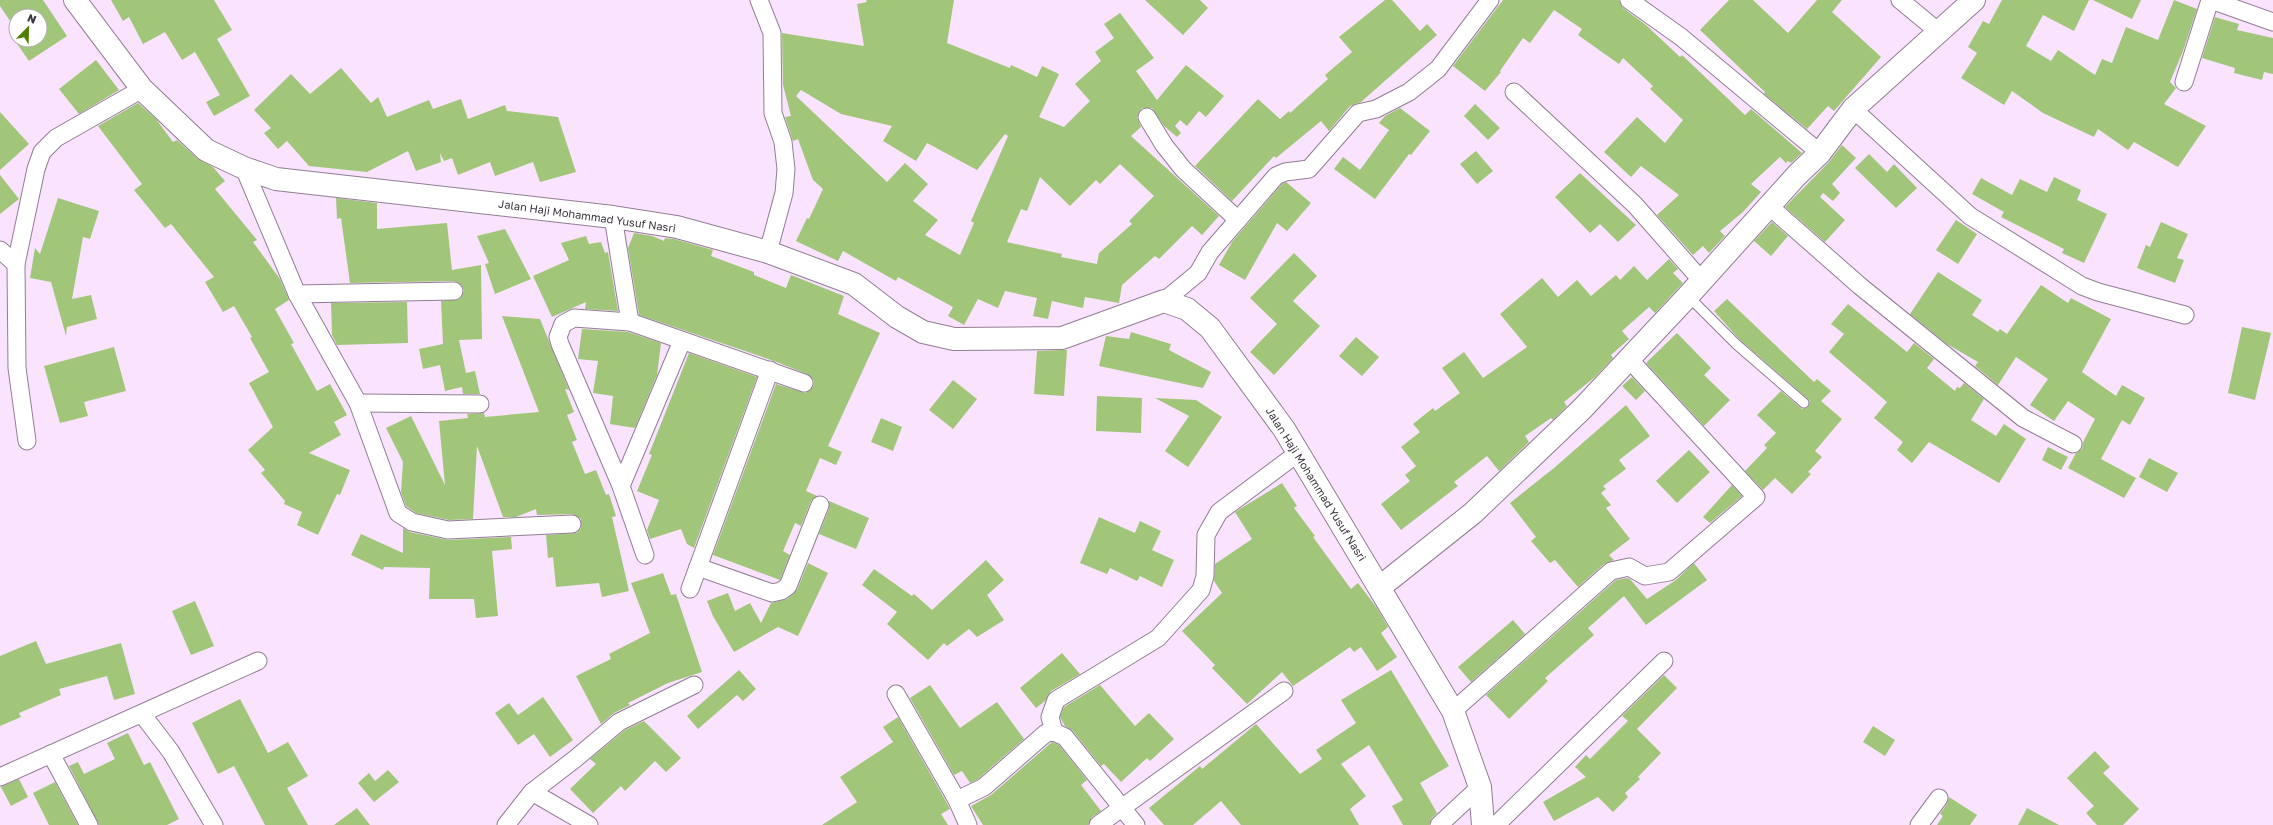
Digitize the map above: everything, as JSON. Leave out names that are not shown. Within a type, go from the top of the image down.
[{"type":"street","name":"Jalan Haji Mohammad Yusuf Nasri","points":[[75,0],[142,89],[206,150],[244,168],[276,179],[613,217],[677,227],[768,252],[854,284],[897,317],[923,332],[954,339],[1062,338],[1164,301],[1187,309],[1210,328],[1284,429],[1453,711],[1480,786],[1483,825]]},
{"type":"street","points":[[759,0],[772,33],[773,113],[782,142],[786,169],[784,193],[768,252]]},
{"type":"street","points":[[1164,301],[1198,272],[1210,252],[1276,176],[1285,172],[1309,169],[1358,113],[1376,109],[1409,92],[1438,69],[1490,0]]},
{"type":"street","points":[[1900,0],[1940,33]]},
{"type":"street","points":[[1380,587],[1473,513],[1582,410],[1695,289],[1797,175],[1820,153],[1854,109],[1940,33],[1974,0]]},
{"type":"street","points":[[2184,82],[2210,0],[2273,22]]},
{"type":"street","points":[[1634,1],[1681,36],[1820,153]]},
{"type":"street","points":[[27,442],[17,368],[16,264],[36,169],[42,152],[56,138],[142,89]]},
{"type":"street","points":[[1514,92],[1636,205],[1695,289]]},
{"type":"street","points":[[1854,109],[1970,216],[2082,286],[2098,292],[2185,314]]},
{"type":"street","points":[[1147,117],[1164,145],[1183,170],[1238,220]]},
{"type":"street","points":[[244,168],[297,294],[358,403],[398,513],[412,522],[448,530],[572,524]]},
{"type":"street","points":[[1769,206],[1860,286],[2023,418],[2073,444]]},
{"type":"street","points":[[613,217],[630,322]]},
{"type":"street","points":[[0,250],[16,264]]},
{"type":"street","points":[[297,294],[454,291]]},
{"type":"street","points":[[645,555],[621,486],[558,337],[563,324],[574,318],[630,322],[804,383]]},
{"type":"street","points":[[621,486],[682,341]]},
{"type":"street","points":[[1453,711],[1611,572],[1629,567],[1645,576],[1669,572],[1756,497],[1629,359]]},
{"type":"street","points":[[690,589],[770,370]]},
{"type":"street","points":[[358,403],[480,404]]},
{"type":"street","points":[[1054,732],[1050,717],[1056,700],[1158,638],[1201,590],[1205,576],[1206,535],[1219,512],[1298,453]]},
{"type":"street","points":[[698,567],[772,593],[781,591],[788,586],[820,505]]},
{"type":"street","points":[[0,777],[258,661]]},
{"type":"street","points":[[1496,825],[1664,661]]},
{"type":"street","points":[[506,825],[532,792],[575,759],[619,722],[694,685]]},
{"type":"street","points":[[1098,825],[1122,806],[1284,691]]},
{"type":"street","points":[[896,694],[957,800],[968,825]]},
{"type":"street","points":[[142,714],[171,752],[214,825]]},
{"type":"street","points":[[957,800],[984,787],[1046,733],[1054,732],[1065,737],[1136,825]]},
{"type":"street","points":[[51,754],[90,825]]},
{"type":"street","points":[[1439,825],[1480,786]]},
{"type":"street","points":[[532,792],[589,825]]},
{"type":"street","points":[[1919,825],[1939,798]]},
{"type":"lane","points":[[1695,289],[1736,344],[1804,403]]},
{"type":"building","points":[[0,0],[43,0],[67,36],[29,61],[20,48],[48,48],[48,8],[8,8],[8,18],[0,6]]},
{"type":"building","points":[[111,0],[214,0],[232,30],[217,39],[250,96],[214,116],[206,102],[220,95],[195,52],[182,60],[165,32],[143,44],[129,17],[123,21]]},
{"type":"building","points":[[866,0],[954,0],[947,43],[1010,68],[1011,65],[1037,77],[1042,66],[1059,74],[1039,117],[1064,127],[1090,101],[1075,84],[1101,61],[1095,52],[1114,38],[1104,24],[1120,13],[1154,58],[1136,71],[1157,100],[1186,65],[1224,96],[1206,117],[1199,111],[1187,126],[1180,120],[1175,126],[1181,133],[1177,137],[1164,126],[1152,108],[1142,108],[1137,117],[1141,127],[1131,136],[1219,216],[1202,235],[1192,226],[1159,259],[1155,256],[1122,285],[1119,303],[1085,297],[1083,308],[1052,301],[1048,319],[1033,316],[1037,298],[1005,291],[998,308],[978,299],[964,325],[948,316],[953,307],[898,277],[896,281],[843,251],[838,261],[796,241],[807,218],[809,219],[823,189],[813,180],[798,139],[793,141],[785,117],[791,116],[783,85],[782,33],[864,46],[857,4],[867,2]],"holes":[[[801,90],[841,114],[892,126],[883,141],[916,161],[927,143],[977,170],[1005,134],[1008,136],[971,221],[974,223],[960,255],[925,235],[938,220],[913,201],[928,184],[905,163],[887,182],[796,96]],[[1120,164],[1154,196],[1129,221],[1132,224],[1099,253],[1097,264],[1061,257],[1062,254],[1007,242],[1021,209],[1027,211],[1040,177],[1070,206],[1096,180],[1100,184]]]},
{"type":"building","points":[[1145,0],[1200,0],[1208,8],[1183,35]]},
{"type":"building","points":[[1385,0],[1392,0],[1420,31],[1427,24],[1437,35],[1361,102],[1350,106],[1329,131],[1321,121],[1276,158],[1274,156],[1232,201],[1195,166],[1258,99],[1280,119],[1289,111],[1290,113],[1328,79],[1325,75],[1352,52],[1339,37]]},
{"type":"building","points":[[1503,0],[1619,0],[1623,8],[1646,25],[1680,57],[1682,55],[1745,115],[1751,109],[1802,153],[1791,163],[1788,161],[1786,163],[1780,157],[1751,184],[1761,192],[1743,212],[1720,231],[1725,236],[1709,253],[1703,246],[1693,255],[1657,215],[1679,195],[1641,166],[1631,177],[1604,152],[1637,117],[1665,143],[1683,120],[1650,89],[1653,86],[1623,58],[1619,64],[1578,35],[1582,29],[1554,10],[1530,43],[1523,38],[1500,71],[1501,72],[1485,91],[1453,66]]},
{"type":"building","points":[[1729,0],[1753,0],[1788,33],[1817,0],[1842,0],[1832,12],[1881,57],[1834,111],[1828,106],[1807,129],[1764,94],[1765,92],[1700,30]]},
{"type":"building","points":[[2002,0],[2089,0],[2074,31],[2043,15],[2026,46],[2051,61],[2058,50],[2095,75],[2102,59],[2112,63],[2126,27],[2158,40],[2174,0],[2197,9],[2183,51],[2170,82],[2176,88],[2164,104],[2206,126],[2178,167],[2134,142],[2128,150],[2098,129],[2094,137],[2043,113],[2012,91],[2004,105],[1961,78],[1977,53],[1968,47],[1983,21],[1989,24]]},
{"type":"building","points":[[2093,0],[2141,0],[2132,19]]},
{"type":"building","points":[[2215,17],[2239,24],[2237,30],[2273,38],[2273,74],[2264,72],[2262,80],[2234,73],[2235,68],[2202,58]]},
{"type":"building","points":[[96,60],[119,90],[79,114],[59,89]]},
{"type":"building","points":[[341,68],[371,103],[378,97],[387,117],[429,100],[433,109],[461,99],[468,119],[505,105],[507,111],[558,117],[576,172],[540,182],[533,162],[495,176],[490,162],[458,175],[452,158],[444,161],[440,153],[441,162],[416,171],[408,151],[367,172],[309,166],[287,141],[278,149],[264,133],[271,128],[254,110],[291,74],[310,94]]},
{"type":"building","points":[[138,103],[156,119],[173,142],[177,140],[198,159],[213,167],[225,181],[215,189],[257,240],[253,242],[280,279],[289,300],[275,309],[294,343],[291,344],[317,391],[330,384],[347,415],[334,422],[341,435],[309,453],[350,470],[340,495],[337,494],[318,535],[297,525],[302,512],[284,504],[285,501],[261,473],[265,470],[248,450],[273,427],[249,383],[269,372],[250,338],[252,337],[234,306],[223,312],[205,282],[214,277],[171,224],[165,228],[134,190],[142,184],[98,126]]},
{"type":"building","points":[[1475,104],[1500,128],[1488,140],[1464,116]]},
{"type":"building","points":[[1400,108],[1430,131],[1411,155],[1409,154],[1375,199],[1334,169],[1343,157],[1360,170],[1389,130],[1379,123],[1385,116]]},
{"type":"building","points":[[0,112],[29,144],[0,170]]},
{"type":"building","points":[[1842,145],[1856,158],[1832,184],[1840,193],[1833,201],[1823,193],[1820,197],[1845,220],[1825,242],[1785,207],[1829,162]]},
{"type":"building","points":[[1476,151],[1493,171],[1477,184],[1460,164]]},
{"type":"building","points":[[1869,154],[1887,172],[1894,164],[1917,188],[1896,208],[1855,168]]},
{"type":"building","points":[[1580,173],[1636,225],[1618,242],[1600,224],[1590,233],[1555,197]]},
{"type":"building","points":[[0,175],[19,199],[0,214]]},
{"type":"building","points":[[2054,177],[2081,190],[2077,200],[2107,214],[2084,263],[2062,253],[2064,249],[2001,217],[2004,212],[1972,194],[1981,178],[2012,195],[2020,179],[2047,192]]},
{"type":"building","points":[[1286,182],[1311,203],[1287,231],[1277,223],[1245,280],[1219,265],[1232,242],[1282,184]]},
{"type":"building","points":[[58,198],[99,211],[90,239],[83,237],[72,299],[91,295],[97,319],[67,327],[66,336],[51,282],[30,278],[35,248],[40,254]]},
{"type":"building","points":[[336,198],[377,203],[377,229],[447,223],[452,270],[481,265],[482,339],[459,340],[466,373],[475,371],[480,394],[463,394],[462,387],[445,391],[440,365],[423,369],[419,349],[443,344],[441,301],[459,299],[464,291],[462,286],[454,281],[350,283],[341,218],[337,219]]},
{"type":"building","points":[[1956,220],[1977,234],[1958,264],[1936,250]]},
{"type":"building","points":[[1772,222],[1788,236],[1771,256],[1754,241]]},
{"type":"building","points":[[2161,222],[2188,234],[2177,258],[2184,260],[2175,283],[2137,268],[2146,245],[2150,247]]},
{"type":"building","points":[[505,229],[531,279],[495,294],[485,264],[489,263],[477,236]]},
{"type":"building","points":[[634,233],[652,236],[664,241],[665,238],[674,239],[713,250],[711,256],[754,272],[754,275],[786,288],[791,275],[844,296],[838,314],[880,333],[828,446],[842,452],[836,465],[820,458],[806,491],[817,496],[811,501],[801,526],[795,523],[783,551],[790,555],[780,580],[713,555],[776,384],[805,393],[813,387],[814,381],[807,374],[774,361],[639,315],[628,248]]},
{"type":"building","points":[[586,236],[589,244],[601,242],[605,253],[608,252],[618,311],[585,309],[586,302],[552,317],[533,276],[569,260],[561,243]]},
{"type":"building","points":[[1294,253],[1317,276],[1293,301],[1320,326],[1274,375],[1250,352],[1277,324],[1250,298]]},
{"type":"building","points":[[1669,259],[1678,269],[1673,273],[1683,283],[1655,313],[1649,307],[1622,331],[1629,339],[1611,355],[1613,358],[1595,377],[1564,402],[1567,406],[1553,420],[1551,418],[1525,436],[1529,442],[1499,471],[1487,456],[1454,482],[1458,486],[1401,530],[1381,504],[1410,481],[1405,475],[1416,466],[1401,447],[1420,432],[1413,424],[1433,408],[1435,411],[1460,393],[1442,368],[1464,352],[1483,378],[1527,347],[1500,314],[1542,278],[1558,297],[1577,280],[1591,296],[1616,275],[1620,280],[1634,266],[1647,280]]},
{"type":"building","points":[[1938,272],[1982,300],[1972,315],[1998,332],[2000,329],[2007,334],[2041,285],[2068,303],[2071,298],[2111,319],[2082,372],[2116,396],[2122,385],[2145,398],[2130,425],[2122,420],[2101,459],[2136,478],[2124,498],[2068,468],[2076,453],[2082,449],[2083,442],[2095,419],[2068,401],[2054,421],[2030,405],[2048,379],[2016,357],[1998,385],[1975,366],[1978,362],[1947,344],[1910,314]]},
{"type":"building","points":[[1727,299],[1814,382],[1817,379],[1831,391],[1821,401],[1842,419],[1815,451],[1822,457],[1808,472],[1811,474],[1792,494],[1775,478],[1763,490],[1745,471],[1767,448],[1764,445],[1776,433],[1757,415],[1781,391],[1802,409],[1808,407],[1810,401],[1740,340],[1714,311]]},
{"type":"building","points":[[407,302],[408,343],[337,345],[332,335],[331,303]]},
{"type":"building","points":[[1848,304],[1907,352],[1914,343],[1934,359],[1927,368],[1955,391],[1957,387],[1960,388],[1964,383],[1984,399],[1971,420],[1996,436],[2004,424],[2026,439],[1999,483],[1929,442],[1912,463],[1897,450],[1903,442],[1874,418],[1887,402],[1829,352],[1844,334],[1831,324]]},
{"type":"building","points":[[502,316],[540,319],[569,390],[565,389],[574,412],[567,415],[577,440],[572,442],[585,474],[596,470],[606,495],[609,494],[616,516],[612,517],[629,591],[602,597],[599,583],[556,587],[553,557],[548,558],[546,535],[577,533],[581,528],[581,519],[572,514],[537,515],[536,509],[516,517],[503,517],[477,446],[473,519],[449,520],[416,513],[406,506],[401,492],[403,462],[386,428],[411,416],[445,485],[439,421],[468,418],[467,414],[484,413],[485,417],[539,412]]},
{"type":"building","points":[[2242,327],[2271,333],[2255,400],[2228,393]]},
{"type":"building","points":[[582,329],[628,332],[661,343],[657,375],[635,428],[610,424],[613,396],[593,393],[598,361],[578,359]]},
{"type":"building","points":[[1131,332],[1171,344],[1169,350],[1211,372],[1203,388],[1099,366],[1106,336],[1129,339]]},
{"type":"building","points":[[1677,333],[1711,368],[1704,375],[1730,400],[1704,426],[1646,363]]},
{"type":"building","points":[[1356,337],[1379,357],[1362,376],[1339,356]]},
{"type":"building","points":[[114,347],[126,391],[84,402],[88,416],[60,423],[44,366]]},
{"type":"building","points":[[1067,350],[1064,396],[1034,394],[1037,351]]},
{"type":"building","points":[[689,353],[757,377],[694,548],[687,544],[681,529],[650,539],[647,530],[659,500],[637,491],[652,455],[649,454]]},
{"type":"building","points":[[1632,377],[1645,391],[1636,400],[1622,386]]},
{"type":"building","points":[[953,380],[977,399],[953,429],[929,410]]},
{"type":"building","points":[[1097,396],[1142,398],[1141,433],[1096,431]]},
{"type":"building","points":[[1155,398],[1196,400],[1222,417],[1188,467],[1165,451],[1189,416]]},
{"type":"building","points":[[1626,405],[1650,436],[1619,460],[1626,469],[1603,486],[1606,489],[1601,493],[1611,505],[1606,508],[1630,539],[1609,555],[1614,560],[1604,564],[1578,587],[1555,560],[1550,563],[1531,541],[1536,537],[1510,503],[1554,468]]},
{"type":"building","points":[[881,418],[902,427],[893,451],[871,442]]},
{"type":"building","points":[[2048,447],[2068,457],[2061,470],[2042,460]]},
{"type":"building","points":[[1689,450],[1710,472],[1677,503],[1656,481]]},
{"type":"building","points":[[2149,458],[2178,473],[2167,492],[2139,477]]},
{"type":"building","points":[[1282,483],[1297,506],[1294,508],[1351,589],[1358,583],[1377,608],[1388,627],[1381,633],[1397,657],[1377,671],[1361,647],[1354,652],[1350,647],[1293,686],[1282,672],[1247,704],[1212,668],[1215,665],[1182,631],[1222,593],[1214,581],[1215,564],[1252,539],[1235,512]]},
{"type":"building","points":[[1732,485],[1742,496],[1710,523],[1703,517]]},
{"type":"building","points":[[829,501],[869,518],[856,549],[819,534],[829,509]]},
{"type":"building","points":[[1099,517],[1135,533],[1140,521],[1161,531],[1152,550],[1174,560],[1162,587],[1140,576],[1137,581],[1110,568],[1107,574],[1080,563]]},
{"type":"building","points":[[403,528],[410,532],[448,540],[511,537],[512,549],[492,551],[498,616],[476,618],[474,599],[429,599],[430,568],[384,567],[383,570],[351,555],[361,534],[403,553]]},
{"type":"building","points":[[986,560],[1004,580],[987,595],[1004,620],[977,637],[969,629],[947,646],[944,643],[928,660],[887,624],[897,612],[862,585],[874,569],[912,596],[914,594],[932,610]]},
{"type":"building","points":[[808,563],[828,573],[798,636],[778,627],[734,652],[713,616],[707,601],[728,593],[735,611],[750,603],[761,623],[771,603],[787,599],[797,590]]},
{"type":"building","points":[[1694,563],[1707,580],[1646,625],[1624,596],[1588,628],[1594,635],[1545,678],[1548,681],[1509,719],[1486,695],[1616,580],[1627,578],[1630,579],[1647,599],[1676,580]]},
{"type":"building","points":[[663,573],[671,595],[676,594],[702,672],[668,683],[628,703],[630,705],[614,713],[601,724],[576,676],[611,659],[609,654],[650,633],[631,583]]},
{"type":"building","points":[[195,601],[214,646],[191,655],[172,611]]},
{"type":"building","points":[[1513,620],[1525,634],[1471,682],[1458,667]]},
{"type":"building","points":[[36,641],[46,664],[121,643],[135,694],[114,700],[107,676],[59,689],[61,695],[19,713],[21,717],[0,726],[0,656]]},
{"type":"building","points":[[1062,653],[1080,674],[1051,691],[1045,701],[1036,708],[1020,688]]},
{"type":"building","points":[[739,670],[756,689],[743,701],[737,695],[698,729],[687,716]]},
{"type":"building","points":[[1391,670],[1449,766],[1420,783],[1437,813],[1432,818],[1429,825],[1403,825],[1392,806],[1403,800],[1369,745],[1341,764],[1366,796],[1350,809],[1359,825],[1241,825],[1221,801],[1193,825],[1164,825],[1149,808],[1200,766],[1202,769],[1256,724],[1300,774],[1322,759],[1316,750],[1356,723],[1341,700]]},
{"type":"building","points":[[1664,675],[1677,688],[1637,729],[1661,753],[1638,777],[1640,779],[1625,793],[1628,797],[1613,812],[1598,797],[1554,821],[1543,802],[1586,777],[1575,767],[1586,755],[1590,759],[1628,721],[1622,716]]},
{"type":"building","points":[[930,685],[960,728],[997,702],[1024,739],[978,779],[970,783],[962,771],[954,775],[910,698]]},
{"type":"building","points":[[1100,685],[1135,726],[1149,713],[1174,739],[1150,761],[1147,758],[1121,782],[1104,764],[1101,766],[1073,731],[1065,726],[1060,717],[1064,707]]},
{"type":"building","points":[[543,697],[573,740],[550,757],[534,734],[518,745],[495,713],[509,703],[518,715]]},
{"type":"building","points":[[240,699],[268,753],[288,742],[308,776],[287,788],[308,825],[265,825],[234,766],[218,774],[192,723]]},
{"type":"building","points":[[898,717],[950,809],[941,814],[948,825],[822,825],[857,802],[840,777],[893,742],[883,727]]},
{"type":"building","points":[[644,721],[681,758],[666,772],[655,761],[625,791],[621,786],[593,813],[570,789],[596,764],[590,759],[625,730]]},
{"type":"building","points":[[1873,726],[1895,740],[1885,756],[1863,742]]},
{"type":"building","points":[[128,733],[144,765],[150,762],[179,819],[167,825],[99,825],[69,766],[78,762],[84,774],[115,759],[107,743]]},
{"type":"building","points":[[1052,742],[1059,745],[1087,780],[1081,785],[1101,811],[1092,817],[1088,825],[983,825],[971,806],[991,795]]},
{"type":"building","points":[[2095,751],[2110,767],[2103,773],[2139,809],[2123,825],[2097,825],[2086,813],[2094,806],[2067,778]]},
{"type":"building","points":[[388,770],[399,782],[374,802],[358,783],[369,773],[375,781]]},
{"type":"building","points":[[19,779],[28,797],[11,806],[1,787]]},
{"type":"building","points":[[55,782],[78,825],[49,825],[33,793]]},
{"type":"building","points":[[1949,797],[1977,815],[1970,825],[1937,825],[1943,816],[1940,814],[1947,804]]},
{"type":"building","points":[[357,808],[370,825],[334,825]]},
{"type":"building","points":[[2027,808],[2059,825],[2018,825]]}]
